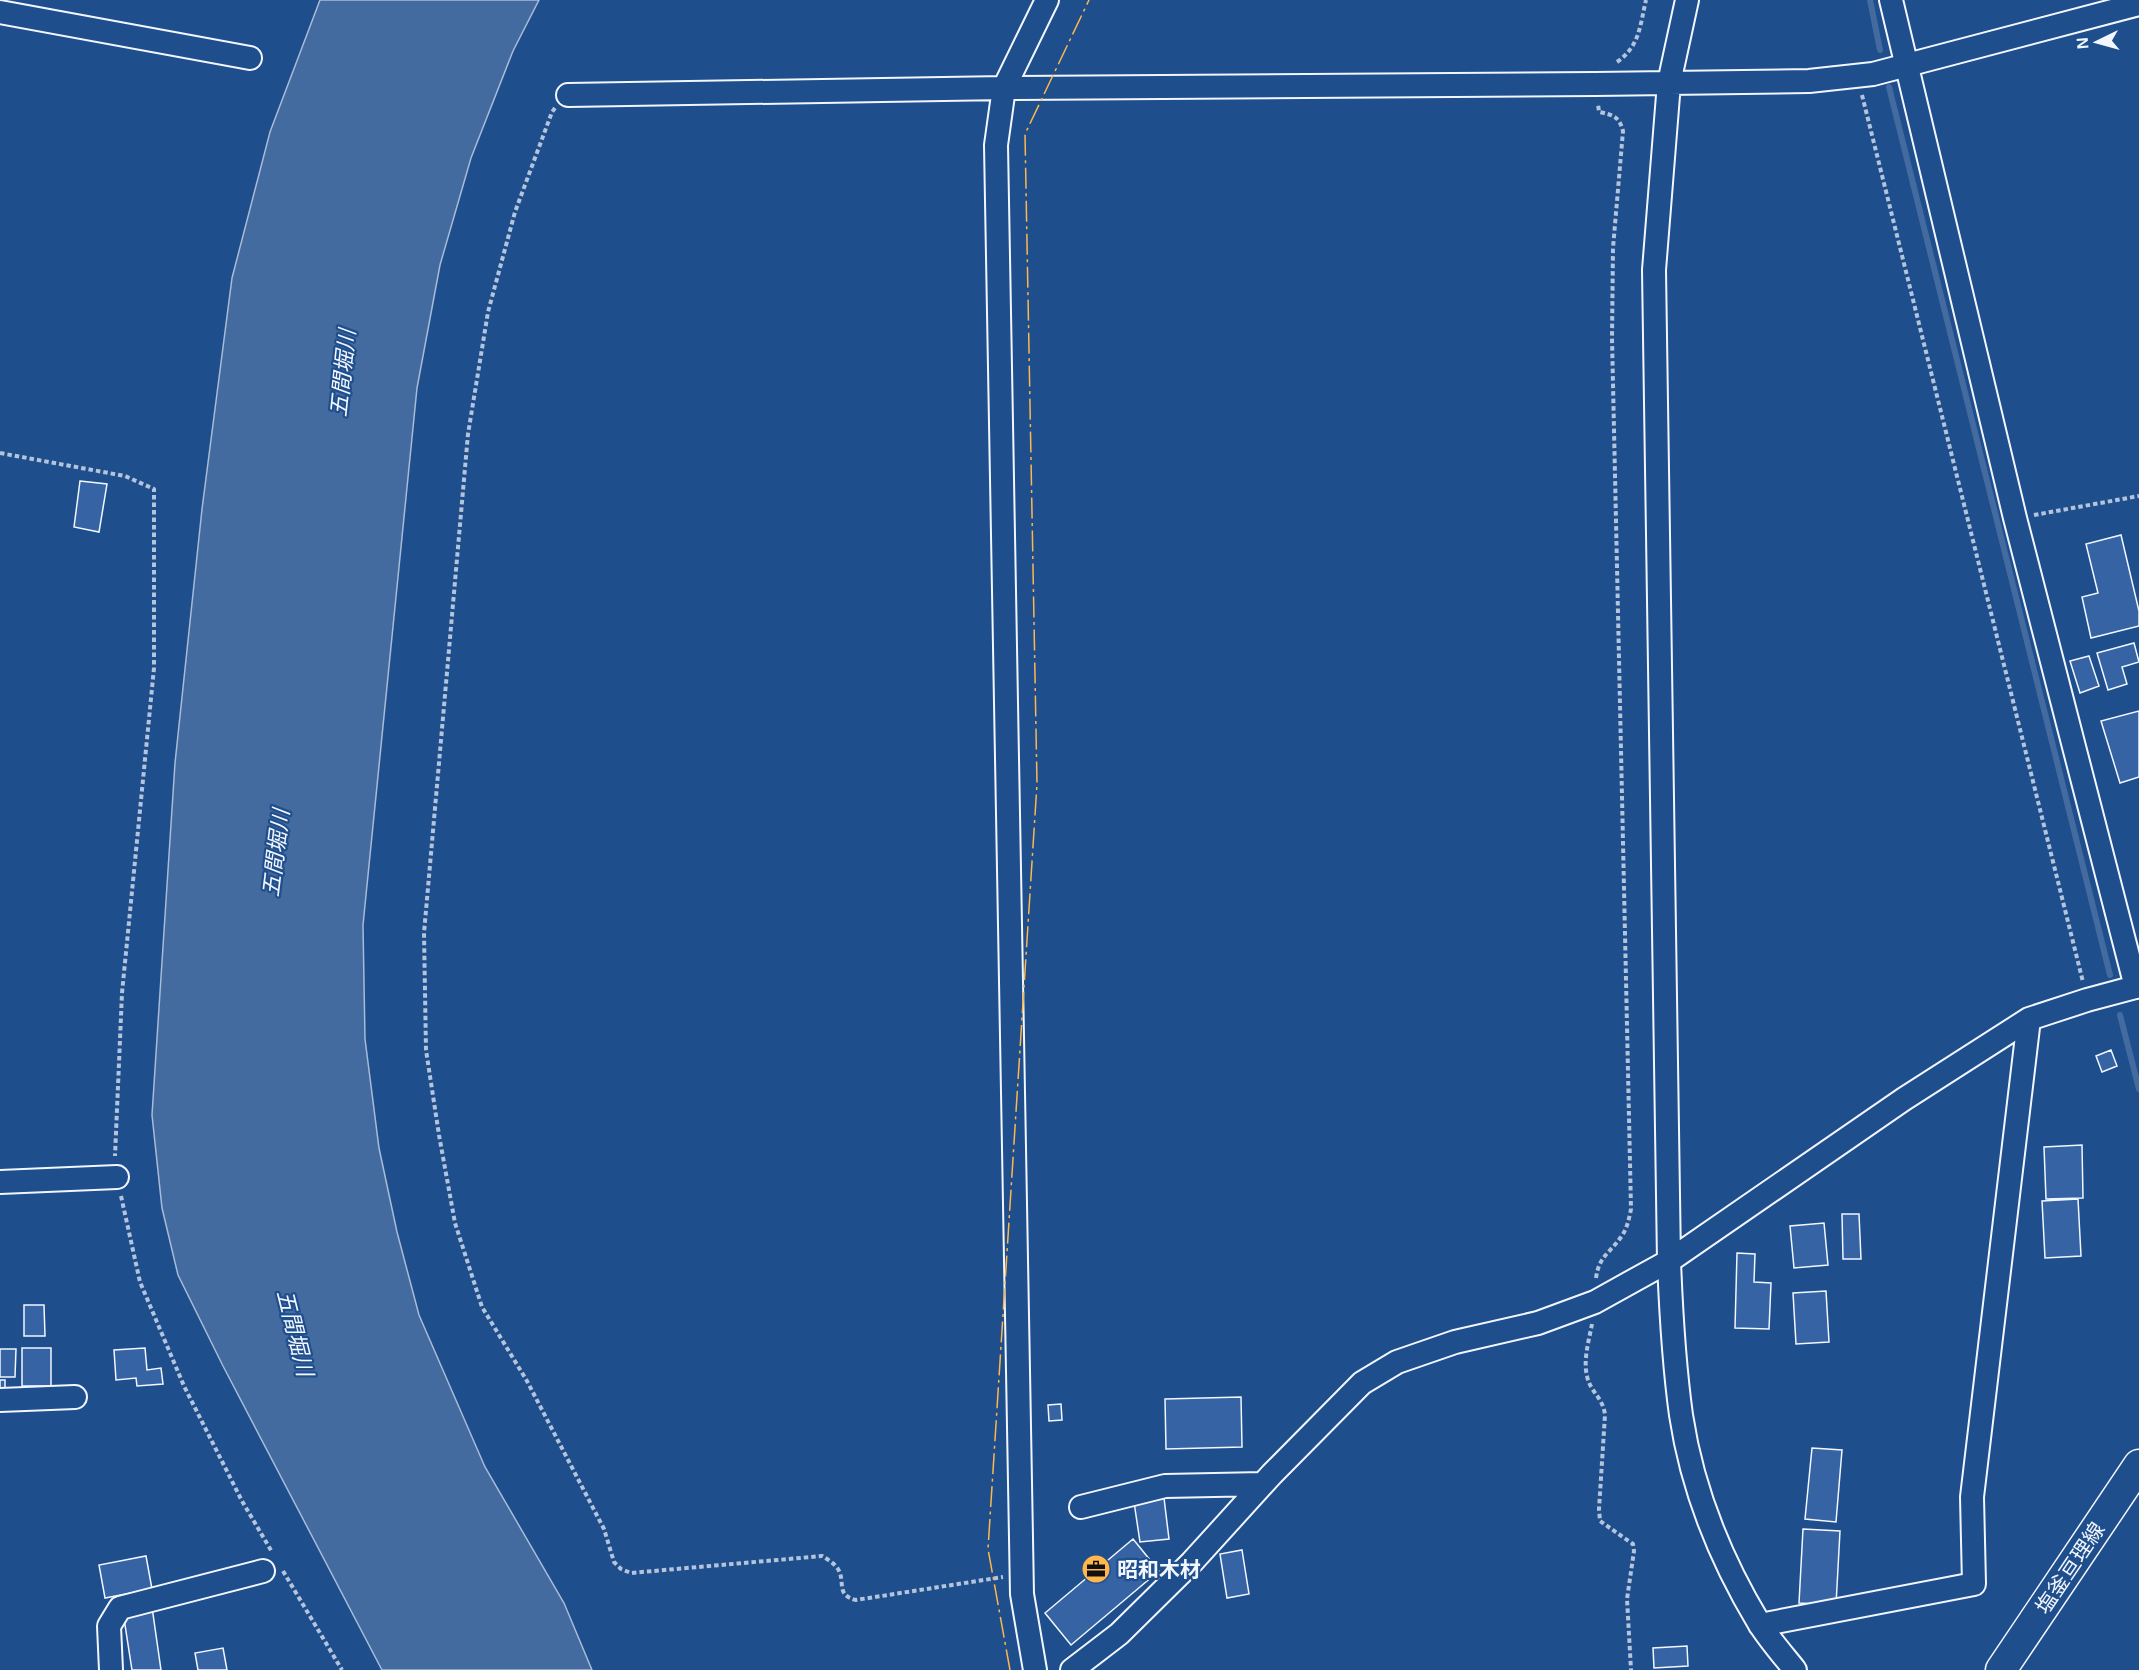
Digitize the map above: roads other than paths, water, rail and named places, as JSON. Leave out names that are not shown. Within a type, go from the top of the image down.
[{"type":"main road","name":"塩釜亘理線","points":[[2001,1670],[2139,1466]]},
{"type":"street","points":[[1035,1670],[1021,1575],[996,145],[1004,88],[1047,0]]},
{"type":"street","points":[[1687,0],[1669,83],[1654,270],[1672,1336],[1682,1417],[1694,1475],[1712,1526],[1733,1576],[1760,1625],[1795,1670]]},
{"type":"street","points":[[1072,1670],[1119,1634],[1192,1562],[1324,1419],[1362,1383],[1397,1362],[1455,1342],[1538,1323],[1595,1302],[1669,1261],[1904,1099],[2029,1019],[2138,986],[2015,518],[1891,0]]},
{"type":"street","points":[[568,95],[1004,88],[1809,81],[1873,74],[2139,4]]},
{"type":"street","points":[[0,12],[250,58]]},
{"type":"street","points":[[1760,1625],[1974,1584],[1972,1497],[2029,1019]]},
{"type":"street","points":[[0,1182],[117,1177]]},
{"type":"street","points":[[0,1400],[75,1397]]},
{"type":"street","points":[[1081,1507],[1165,1486],[1263,1484]]},
{"type":"street","points":[[111,1670],[109,1626],[120,1608],[272,1563]]},
{"type":"water","name":"五間堀川","points":[[320,0],[539,0],[513,51],[471,158],[440,265],[417,388],[363,925],[365,1039],[379,1148],[397,1232],[419,1315],[485,1467],[564,1603],[592,1670],[382,1670],[178,1275],[162,1208],[152,1115],[175,763],[202,509],[232,278],[270,132]]},
{"type":"waterway","points":[[1870,0],[1880,50]]},
{"type":"waterway","points":[[1889,87],[2110,975]]},
{"type":"waterway","points":[[2120,1015],[2139,1089]]},
{"type":"place","name":"昭和木材","points":[[1096,1569]]}]
